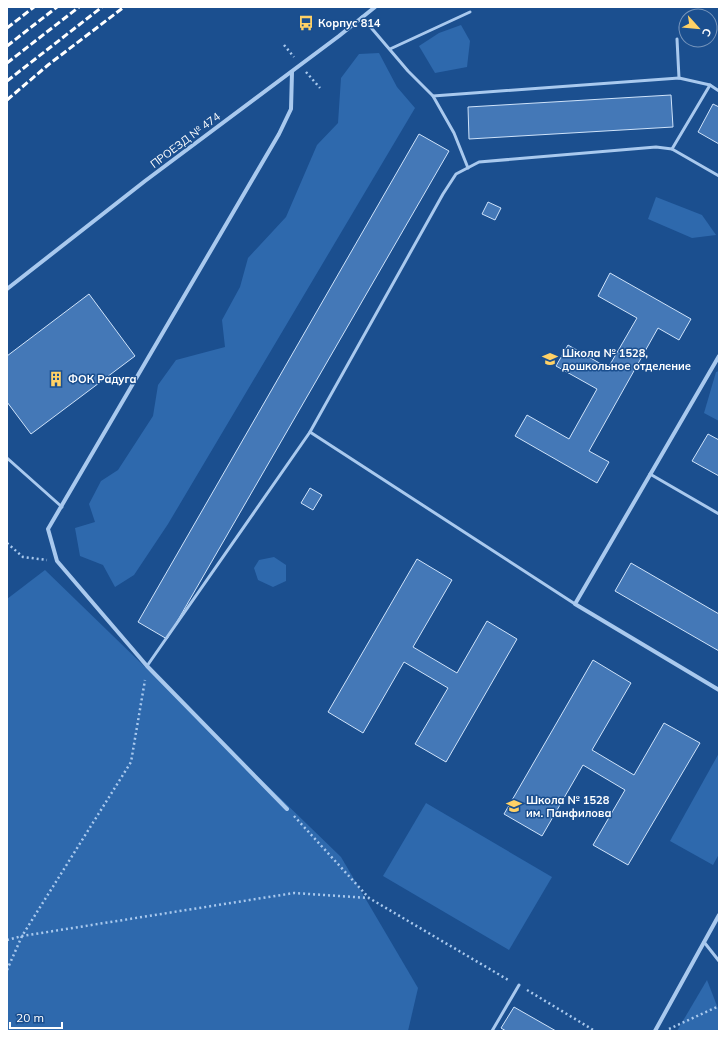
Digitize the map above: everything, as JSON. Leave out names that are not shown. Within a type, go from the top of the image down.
[{"type":"street","name":"ПРОЕЗД № 474","points":[[7,289],[145,181],[292,72],[375,7]]},
{"type":"street","points":[[287,809],[147,666],[57,561],[48,530],[280,134],[291,109],[292,72]]},
{"type":"street","points":[[719,356],[575,604],[719,690]]},
{"type":"street","points":[[655,1031],[719,915]]},
{"type":"lane","points":[[390,49],[470,12]]},
{"type":"lane","points":[[362,17],[408,71],[433,96],[454,133],[468,168]]},
{"type":"lane","points":[[677,39],[679,78]]},
{"type":"lane","points":[[433,96],[679,78],[710,86],[719,91]]},
{"type":"lane","points":[[672,149],[710,86]]},
{"type":"lane","points":[[147,666],[310,432],[443,194],[456,174],[480,162],[487,161],[656,147],[672,149],[719,176]]},
{"type":"lane","points":[[310,432],[575,604]]},
{"type":"lane","points":[[7,458],[62,507]]},
{"type":"lane","points":[[650,474],[719,514]]},
{"type":"lane","points":[[704,942],[719,961]]},
{"type":"lane","points":[[492,1031],[519,985]]},
{"type":"path","points":[[7,543],[23,557],[57,561]]},
{"type":"path","points":[[7,970],[22,936],[130,762],[147,666]]},
{"type":"path","points":[[287,809],[369,898],[595,1031]]},
{"type":"path","points":[[7,940],[22,936],[294,893],[369,898]]},
{"type":"path","points":[[664,1031],[719,1006]]},
{"type":"shaded area","points":[[461,25],[470,41],[467,67],[435,73],[419,46],[439,33]]},
{"type":"shaded area","points":[[379,53],[397,87],[415,108],[168,524],[134,575],[115,587],[103,565],[80,556],[75,528],[95,522],[89,504],[101,481],[118,470],[153,416],[158,385],[176,360],[225,347],[222,320],[240,287],[248,258],[286,217],[317,145],[338,123],[341,78],[359,54]]},
{"type":"shaded area","points":[[656,197],[702,215],[716,235],[692,238],[648,219]]},
{"type":"shaded area","points":[[719,371],[719,421],[704,413],[716,372]]},
{"type":"shaded area","points":[[274,557],[286,565],[286,581],[273,587],[258,580],[254,568],[259,560]]},
{"type":"shaded area","points":[[45,570],[341,857],[418,988],[408,1031],[7,1031],[7,599]]},
{"type":"shaded area","points":[[719,753],[719,854],[713,865],[670,841]]},
{"type":"shaded area","points":[[426,803],[552,877],[509,950],[383,876]]},
{"type":"shaded area","points":[[707,980],[719,1011],[719,1031],[677,1031]]},
{"type":"building","points":[[671,95],[673,127],[469,139],[468,107]]},
{"type":"building","points":[[713,104],[719,107],[719,144],[698,132]]},
{"type":"building","points":[[419,134],[449,151],[167,639],[138,622]]},
{"type":"building","points":[[488,202],[501,208],[495,220],[482,214]]},
{"type":"building","points":[[610,273],[691,319],[679,340],[658,328],[589,451],[609,462],[597,483],[515,436],[527,415],[569,439],[597,389],[556,366],[568,345],[608,368],[637,318],[598,296]]},
{"type":"building","name":"ФОК Радуга","points":[[89,294],[135,356],[31,434],[7,402],[7,356]]},
{"type":"building","points":[[708,434],[719,440],[719,476],[692,461]]},
{"type":"building","points":[[310,488],[322,495],[313,510],[301,503]]},
{"type":"building","points":[[417,559],[452,580],[413,647],[457,673],[487,621],[517,639],[446,762],[415,744],[448,688],[404,662],[363,733],[328,712]]},
{"type":"building","points":[[631,563],[719,614],[719,651],[615,591]]},
{"type":"building","points":[[593,660],[631,683],[592,750],[634,775],[664,723],[700,743],[628,865],[593,845],[625,790],[583,765],[542,836],[504,814]]},
{"type":"building","points":[[514,1007],[556,1031],[506,1031],[501,1028]]},
{"type":"railway","points":[[7,28],[34,7]]},
{"type":"railway","points":[[7,46],[57,7]]},
{"type":"railway","points":[[7,63],[79,7]]},
{"type":"railway","points":[[7,81],[102,7]]},
{"type":"railway","points":[[7,100],[48,65],[124,7]]},
{"type":"place","name":"Корпус 814","points":[[306,23]]},
{"type":"place","name":"Школа № 1528, дошкольное отделение","points":[[550,359]]},
{"type":"place","name":"ФОК Радуга","points":[[56,379]]},
{"type":"place","name":"Школа № 1528 им. Панфилова","points":[[514,806]]}]
